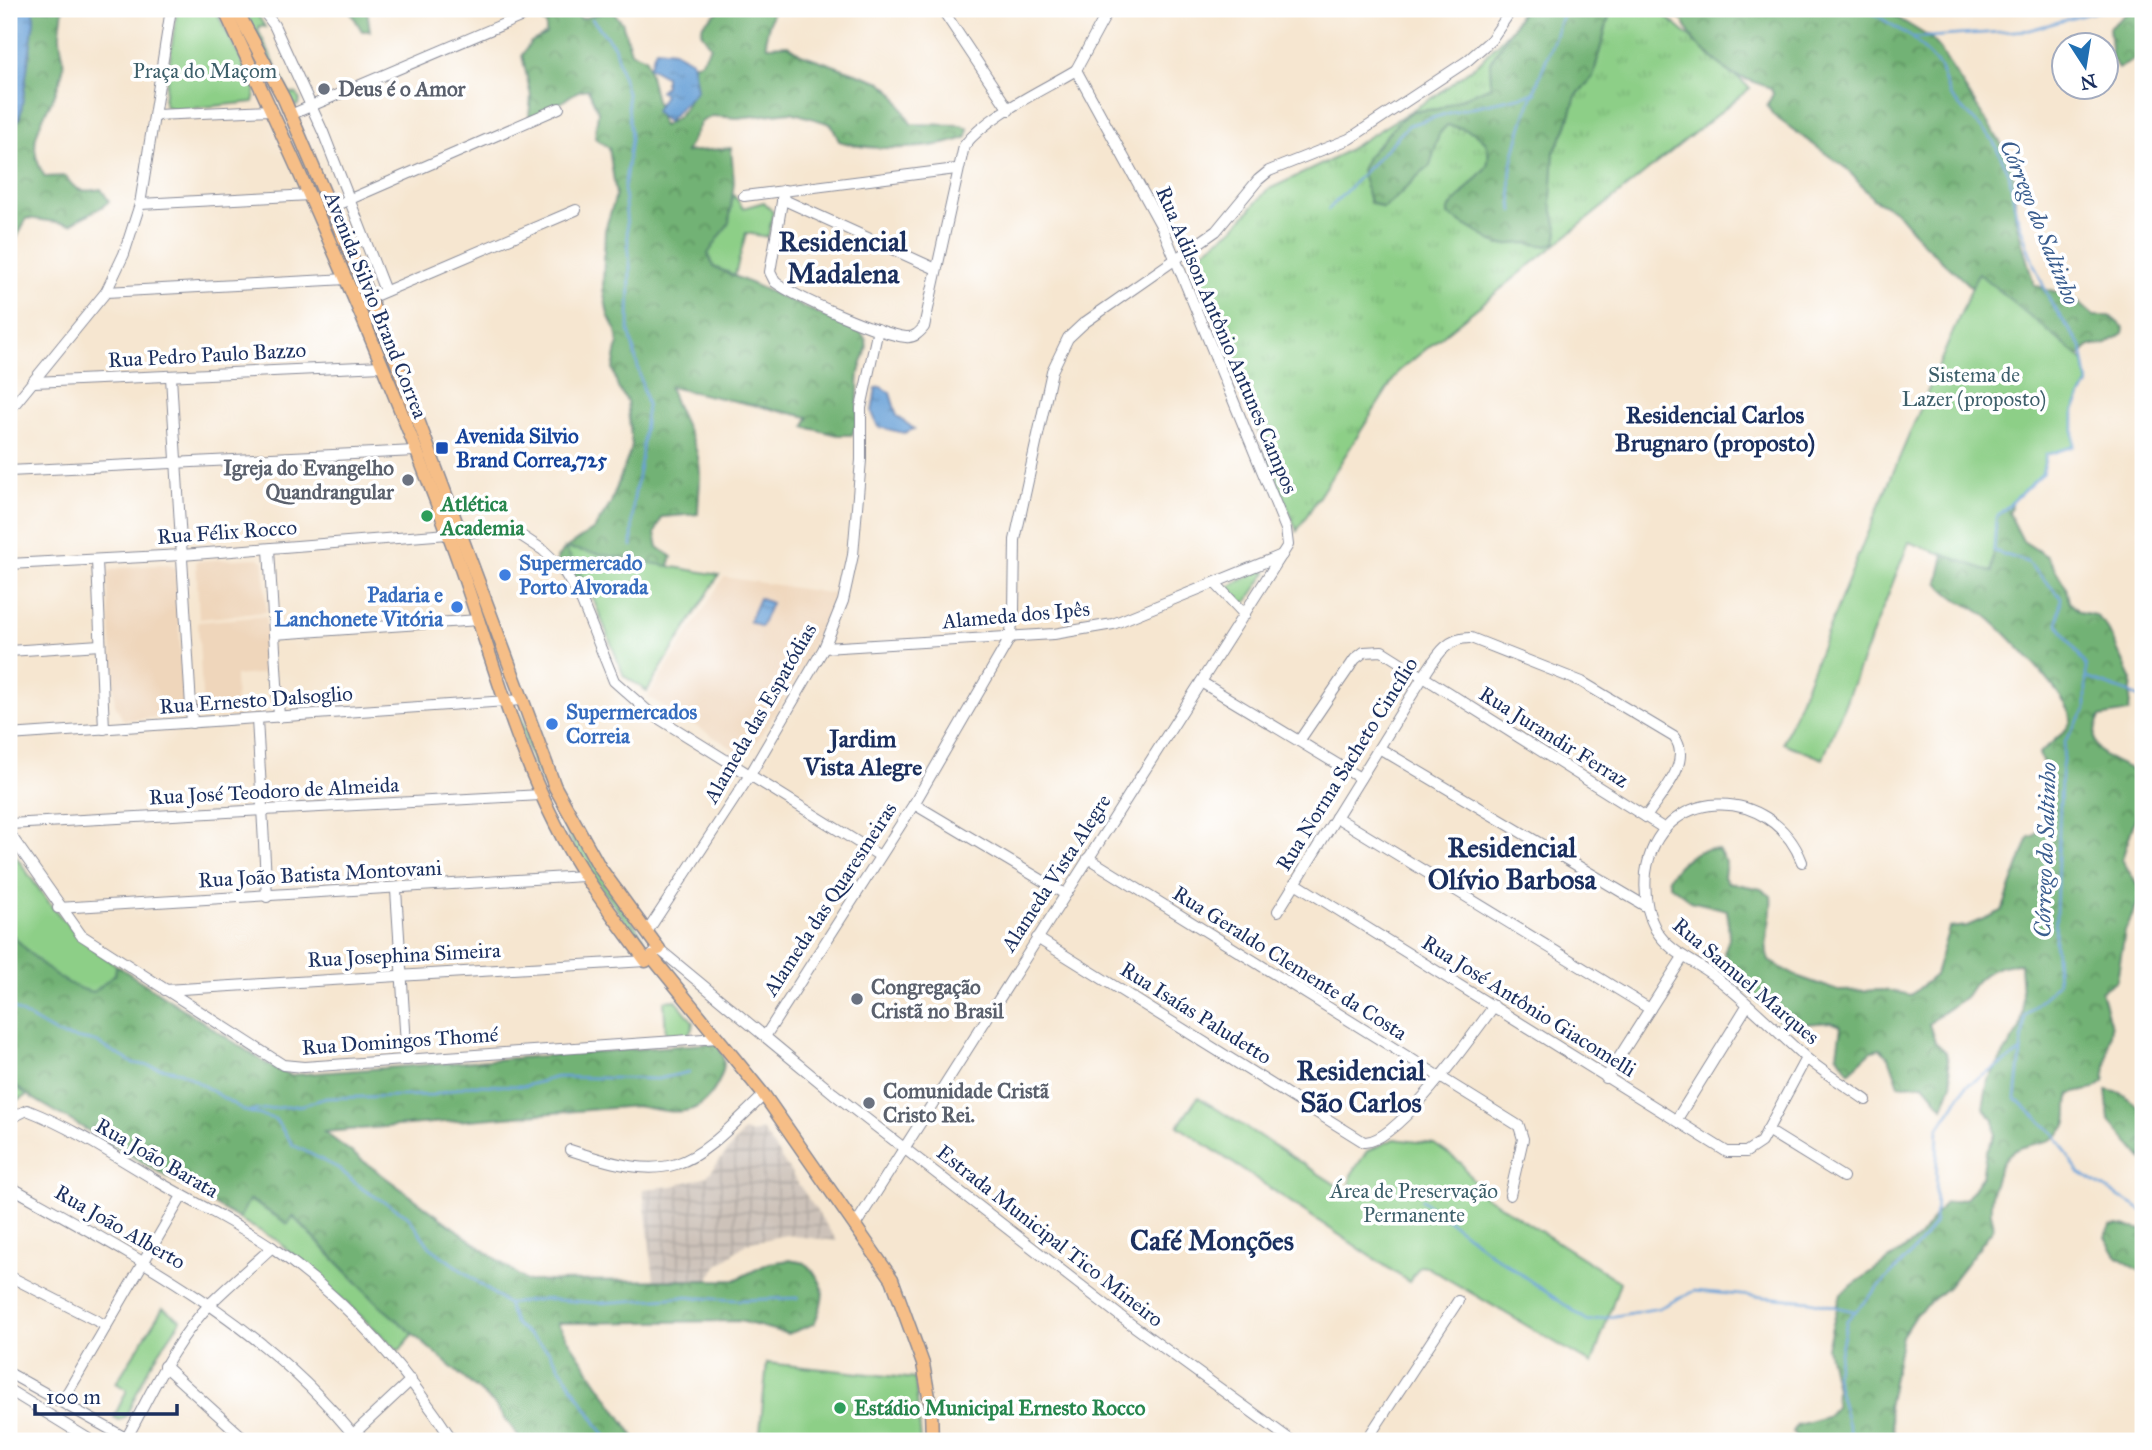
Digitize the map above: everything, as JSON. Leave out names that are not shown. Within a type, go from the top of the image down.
[{"type":"main road","name":"Avenida Silvio Brand Correa","points":[[224,9],[347,279],[415,451],[455,532],[479,620],[541,795],[584,876],[652,956]]},
{"type":"main road","name":"Avenida Silvio Brand Correa","points":[[236,9],[290,115],[370,298],[455,532],[567,812],[620,898],[647,932],[652,956]]},
{"type":"main road","points":[[652,956],[764,1095],[892,1279],[915,1336],[928,1391],[932,1441]]},
{"type":"street","points":[[9,411],[106,292],[124,254],[140,204],[172,9]]},
{"type":"street","points":[[262,9],[274,25],[312,108],[385,291]]},
{"type":"street","points":[[290,115],[312,108],[539,9]]},
{"type":"street","points":[[942,9],[1009,110]]},
{"type":"street","points":[[783,194],[770,272],[782,287],[878,329],[908,338],[915,336],[924,327],[957,169],[970,139],[1009,110],[1076,70],[1110,9]]},
{"type":"street","points":[[1010,638],[1014,611],[1015,540],[1052,371],[1068,338],[1084,323],[1216,231],[1269,170],[1349,139],[1381,121],[1467,61],[1491,40],[1512,9]]},
{"type":"street","name":"Rua Adilson Antônio Antunes Campos","points":[[1076,70],[1150,202],[1177,259],[1286,529],[1288,545],[1283,554]]},
{"type":"street","points":[[331,208],[559,108]]},
{"type":"street","points":[[156,115],[271,110]]},
{"type":"street","points":[[744,196],[783,194],[957,169]]},
{"type":"street","points":[[783,194],[936,269]]},
{"type":"street","points":[[140,204],[310,195]]},
{"type":"street","points":[[370,298],[576,210]]},
{"type":"street","points":[[106,292],[347,279]]},
{"type":"street","name":"Alameda das Espatódias","points":[[647,932],[750,775],[824,648],[844,601],[851,567],[861,460],[861,408],[878,329]]},
{"type":"street","name":"Rua Pedro Paulo Bazzo","points":[[34,382],[382,366]]},
{"type":"street","points":[[171,377],[192,723]]},
{"type":"street","points":[[9,471],[415,451]]},
{"type":"street","name":"Rua Félix Rocco","points":[[9,564],[269,549],[511,529],[543,550],[572,582],[607,669],[622,692],[650,713],[880,856]]},
{"type":"street","points":[[269,549],[279,717]]},
{"type":"street","name":"Alameda dos Ipês","points":[[824,648],[1010,638],[1113,624],[1283,554]]},
{"type":"street","name":"Alameda Vista Alegre","points":[[856,1224],[1283,554]]},
{"type":"street","points":[[97,560],[104,729]]},
{"type":"street","points":[[1215,583],[1245,615]]},
{"type":"street","points":[[274,634],[479,620]]},
{"type":"street","name":"Alameda das Quaresmeiras","points":[[766,1035],[914,804],[1010,638]]},
{"type":"street","name":"Rua Norma Sacheto Cincílio","points":[[1278,911],[1423,677],[1445,645],[1453,640],[1471,638],[1582,682],[1674,737],[1680,750],[1679,765],[1646,817]]},
{"type":"street","points":[[9,651],[100,645]]},
{"type":"street","name":"Rua Jurandir Ferraz","points":[[1299,741],[1355,659],[1364,652],[1382,651],[1665,829]]},
{"type":"street","points":[[1201,682],[1360,778]]},
{"type":"street","points":[[506,702],[522,700]]},
{"type":"street","name":"Rua Ernesto Dalsoglio","points":[[9,735],[506,702]]},
{"type":"street","points":[[257,719],[267,897]]},
{"type":"street","points":[[1379,748],[1647,907]]},
{"type":"street","name":"Rua José Teodoro de Almeida","points":[[9,824],[541,795]]},
{"type":"street","points":[[914,804],[1065,894]]},
{"type":"street","name":"Rua Samuel Marques","points":[[1802,862],[1793,843],[1779,826],[1762,814],[1742,806],[1720,804],[1699,808],[1679,817],[1665,829],[1648,862],[1647,907],[1661,937],[1683,957],[1713,975],[1783,1034],[1806,1058],[1866,1100]]},
{"type":"street","points":[[1336,817],[1650,1009]]},
{"type":"street","name":"Rua Domingos Thomé","points":[[9,834],[58,908],[81,935],[283,1065],[304,1067],[718,1038]]},
{"type":"street","name":"Rua Geraldo Clemente da Costa","points":[[1088,858],[1522,1131],[1521,1151],[1510,1195]]},
{"type":"street","name":"Rua João Batista Montovani","points":[[58,908],[396,890],[584,876]]},
{"type":"street","name":"Rua José Antônio Giacomelli","points":[[1295,883],[1727,1152],[1746,1152],[1761,1142],[1768,1130]]},
{"type":"street","points":[[396,890],[407,1060]]},
{"type":"street","name":"Rua Isaías Paludetto","points":[[1037,938],[1223,1052],[1358,1140],[1370,1142],[1381,1139],[1440,1080]]},
{"type":"street","name":"Estrada Municipal Tico Mineiro","points":[[652,956],[766,1035],[906,1149],[1166,1351],[1292,1441]]},
{"type":"street","name":"Rua Josephina Simeira","points":[[165,990],[652,956]]},
{"type":"street","points":[[1606,1078],[1683,957]]},
{"type":"street","points":[[1440,1080],[1494,1006]]},
{"type":"street","points":[[1677,1119],[1747,1006]]},
{"type":"street","points":[[1806,1058],[1768,1130],[1843,1177]]},
{"type":"street","points":[[570,1150],[636,1167],[662,1168],[681,1164],[719,1138],[764,1095]]},
{"type":"street","name":"Rua João Barata","points":[[9,1119],[19,1111],[27,1110],[43,1116],[86,1138],[272,1247],[358,1319],[411,1380],[453,1441]]},
{"type":"street","name":"Rua João Alberto","points":[[9,1186],[144,1261],[210,1304],[277,1356],[352,1439]]},
{"type":"street","points":[[62,1402],[182,1196]]},
{"type":"street","points":[[9,1373],[128,1440],[164,1366],[210,1304],[272,1247]]},
{"type":"street","points":[[9,1276],[105,1325]]},
{"type":"street","points":[[1366,1441],[1458,1301]]},
{"type":"street","points":[[164,1366],[247,1441]]},
{"type":"street","points":[[352,1439],[411,1380]]},
{"type":"street","points":[[9,1390],[92,1441]]},
{"type":"shaded area","points":[[259,558],[264,562],[266,612],[199,619],[196,561]]},
{"type":"shaded area","points":[[167,564],[175,568],[185,716],[123,720],[115,704],[107,578],[109,571],[119,568]]},
{"type":"shaded area","points":[[724,577],[835,594],[799,675],[752,749],[742,754],[648,697]]},
{"type":"shaded area","points":[[266,616],[268,673],[235,676],[236,716],[209,717],[203,713],[198,622]]},
{"type":"shaded area","points":[[762,1130],[837,1241],[786,1235],[747,1243],[717,1266],[704,1286],[655,1288],[643,1189],[673,1186],[707,1176],[744,1131],[752,1134]]},
{"type":"green space","points":[[28,9],[63,9],[60,36],[63,69],[37,135],[37,161],[45,177],[66,176],[73,186],[80,190],[101,189],[109,201],[71,224],[27,218],[9,253],[9,141],[20,117],[29,48]]},
{"type":"green space","name":"Praça do Maçom","points":[[177,9],[215,9],[256,89],[253,102],[175,110],[165,106]]},
{"type":"green space","points":[[243,9],[254,9],[265,27],[259,26],[258,30],[289,93],[297,94],[300,101],[297,106],[293,105]]},
{"type":"green space","points":[[349,9],[367,9],[370,31],[362,31]]},
{"type":"green space","points":[[486,9],[574,9],[581,19],[611,10],[622,22],[631,52],[646,58],[662,126],[679,115],[684,108],[691,92],[690,64],[701,62],[711,46],[701,32],[703,24],[721,9],[773,9],[766,37],[767,46],[788,45],[801,54],[881,82],[894,93],[911,124],[961,125],[968,128],[967,137],[938,145],[885,148],[839,141],[831,124],[791,112],[737,118],[712,116],[701,122],[686,152],[731,148],[734,182],[729,223],[708,254],[714,267],[860,332],[867,345],[859,374],[858,412],[852,435],[838,435],[805,427],[808,417],[670,387],[695,445],[700,476],[698,514],[662,517],[655,533],[658,547],[672,557],[666,573],[582,580],[557,573],[557,558],[567,547],[594,529],[610,505],[632,446],[627,401],[618,388],[613,369],[618,343],[616,331],[608,315],[603,289],[605,230],[616,195],[609,148],[595,138],[598,111],[588,89],[573,94],[545,114],[529,116],[531,96],[522,55],[531,42],[546,34],[546,24],[533,15],[507,19]]},
{"type":"green space","points":[[1522,9],[1657,9],[1750,88],[1399,371],[1297,531],[1193,265],[1195,257],[1234,228],[1267,190],[1331,160],[1438,94],[1481,61],[1511,29]]},
{"type":"green space","points":[[1524,9],[1611,9],[1593,77],[1576,96],[1566,129],[1554,152],[1551,203],[1558,232],[1556,242],[1548,246],[1525,243],[1499,245],[1448,215],[1448,210],[1487,166],[1489,156],[1488,147],[1479,136],[1447,125],[1439,134],[1430,166],[1383,208],[1370,202],[1361,170],[1367,157],[1400,120],[1413,111],[1438,109],[1491,86],[1490,62]]},
{"type":"green space","points":[[1660,9],[1883,9],[1929,37],[2011,159],[2015,181],[2015,217],[2034,285],[2072,297],[2094,316],[2110,316],[2124,328],[2123,333],[2107,344],[2090,346],[2073,362],[1996,310],[1924,244],[1896,211],[1873,199],[1847,169],[1773,115],[1767,105],[1773,94],[1771,88],[1731,74],[1694,42],[1683,21]]},
{"type":"green space","points":[[2132,9],[2143,9],[2143,55],[2120,68],[2120,32],[2109,32],[2109,28]]},
{"type":"green space","points":[[733,194],[743,208],[764,202],[773,212],[768,237],[746,233],[735,275],[714,267],[708,254],[729,223]]},
{"type":"green space","name":"Sistema de Lazer (proposto)","points":[[1978,273],[2084,361],[2088,384],[2074,410],[2074,446],[2046,455],[2042,474],[1996,517],[1992,572],[1909,542],[1823,759],[1783,743],[1864,541]]},
{"type":"green space","points":[[1994,493],[2012,504],[2009,513],[2023,541],[2048,557],[2066,587],[2069,602],[2080,612],[2095,615],[2106,625],[2132,680],[2129,712],[2100,717],[2095,739],[2101,753],[2135,771],[2141,801],[2122,859],[2142,894],[2125,931],[2117,980],[2101,991],[2111,1026],[2104,1082],[2094,1089],[2070,1094],[2066,1125],[2059,1134],[2043,1142],[2016,1149],[2001,1165],[1992,1195],[1993,1229],[1948,1287],[1916,1314],[1902,1336],[1888,1407],[1896,1441],[1803,1441],[1793,1432],[1797,1425],[1826,1417],[1835,1407],[1836,1389],[1827,1347],[1841,1293],[1916,1241],[1945,1203],[1967,1198],[1982,1176],[1986,1152],[1995,1135],[1994,1119],[1983,1108],[1988,1080],[2020,1028],[2023,1012],[2020,964],[2001,966],[1985,974],[1965,997],[1929,1024],[1935,1042],[1946,1052],[1952,1084],[1943,1107],[1924,1084],[1899,1085],[1889,1057],[1880,1049],[1872,1051],[1849,1072],[1837,1054],[1841,1026],[1831,1022],[1792,1025],[1780,1021],[1740,985],[1724,953],[1729,938],[1727,910],[1691,901],[1670,885],[1668,878],[1689,856],[1703,850],[1718,850],[1726,862],[1724,877],[1727,882],[1761,889],[1771,896],[1766,944],[1769,961],[1796,976],[1839,991],[1887,990],[1911,995],[1935,975],[1949,928],[1967,926],[2002,911],[2029,837],[2034,836],[2042,826],[2055,791],[2039,754],[2063,733],[2071,719],[2060,696],[2020,649],[1986,616],[1954,597],[1938,582],[1946,545]]},
{"type":"green space","points":[[565,548],[719,575],[647,691],[624,676],[589,588]]},
{"type":"green space","points":[[1263,569],[1267,572],[1245,604],[1228,587]]},
{"type":"green space","points":[[520,714],[565,819],[648,945],[645,949],[577,853],[536,770],[515,715]]},
{"type":"green space","points":[[9,846],[56,912],[82,939],[116,965],[115,974],[94,992],[58,977],[9,931]]},
{"type":"green space","points":[[9,931],[57,976],[115,975],[116,965],[275,1069],[291,1075],[716,1043],[724,1060],[720,1079],[713,1093],[704,1102],[686,1111],[663,1111],[636,1106],[324,1132],[526,1281],[735,1280],[769,1263],[790,1260],[805,1263],[821,1284],[821,1306],[814,1324],[788,1334],[740,1321],[557,1323],[637,1441],[522,1441],[493,1403],[379,1305],[294,1217],[289,1224],[250,1200],[239,1219],[27,1095],[9,1081]]},
{"type":"green space","points":[[676,1000],[693,1022],[692,1029],[685,1037],[666,1038],[664,1001]]},
{"type":"green space","points":[[9,1081],[27,1095],[9,1105]]},
{"type":"green space","points":[[2106,1090],[2121,1093],[2143,1110],[2143,1160],[2109,1120]]},
{"type":"green space","name":"Área de Preservação Permanente","points":[[1198,1097],[1349,1193],[1351,1175],[1367,1151],[1394,1139],[1434,1144],[1461,1163],[1482,1194],[1620,1282],[1592,1364],[1427,1267],[1420,1266],[1409,1282],[1178,1126]]},
{"type":"green space","points":[[249,1200],[288,1224],[293,1217],[379,1305],[413,1334],[399,1351],[278,1241],[239,1219]]},
{"type":"green space","points":[[2110,1226],[2143,1230],[2143,1273],[2116,1256],[2105,1237]]},
{"type":"green space","points":[[163,1308],[181,1320],[149,1367],[126,1416],[119,1420],[114,1417],[127,1390],[116,1383]]},
{"type":"green space","name":"Estádio Municipal Ernesto Rocco","points":[[767,1363],[915,1379],[921,1441],[759,1441]]},
{"type":"water","points":[[9,9],[34,9],[34,22],[21,112],[9,143]]},
{"type":"water","points":[[656,49],[674,51],[692,61],[697,90],[667,122],[655,111],[664,95],[660,91],[665,86],[665,76],[649,67]]},
{"type":"water","points":[[881,387],[890,393],[897,416],[914,429],[904,433],[878,427],[872,412],[876,388]]},
{"type":"water","points":[[759,598],[771,603],[761,627],[749,621]]},
{"type":"waterway","points":[[1513,212],[1510,174],[1515,149],[1564,9]]},
{"type":"waterway","name":"Córrego do Saltinho","points":[[1852,1441],[1835,1376],[1847,1320],[1919,1245],[1935,1222],[1938,1129],[1966,1086],[2021,1052],[2025,1016],[2058,983],[2055,941],[2061,776],[2065,741],[2086,709],[2086,666],[2058,624],[2061,597],[2027,562],[1994,551],[1996,517],[2042,474],[2046,455],[2074,446],[2074,410],[2088,384],[2082,347],[2052,305],[2033,262],[2016,213],[2009,173],[1992,139],[1950,96],[1940,67],[1913,38],[1866,9]]},
{"type":"waterway","points":[[1913,38],[2029,30],[2106,9]]},
{"type":"waterway","points":[[592,19],[614,46],[627,93],[631,139],[624,189],[630,267],[629,330],[647,405],[633,503],[632,546]]},
{"type":"waterway","points":[[1328,210],[1409,125],[1459,110],[1536,93]]},
{"type":"waterway","points":[[2087,678],[2143,698]]},
{"type":"waterway","points":[[9,1006],[59,1035],[96,1042],[133,1063],[181,1072],[245,1111],[275,1119],[293,1145],[338,1168],[364,1190],[407,1215],[430,1247],[507,1304],[515,1324],[549,1351],[608,1441]]},
{"type":"waterway","points":[[2021,1052],[2016,1099],[2055,1134],[2078,1172],[2143,1211]]},
{"type":"waterway","points":[[250,1111],[303,1105],[326,1098],[433,1095],[471,1085],[525,1086],[557,1077],[658,1079],[689,1072]]},
{"type":"waterway","points":[[1421,1199],[1489,1252],[1588,1321],[1659,1308],[1694,1291],[1810,1301],[1854,1311]]},
{"type":"waterway","points":[[508,1304],[544,1299],[600,1303],[683,1297],[738,1300],[798,1298]]},
{"type":"place","name":"Deus é o Amor","points":[[324,89]]},
{"type":"place","name":"Avenida Silvio Brand Correa,725","points":[[442,448]]},
{"type":"place","name":"Igreja do Evangelho Quandrangular","points":[[408,480]]},
{"type":"place","name":"Atlética Academia","points":[[427,516]]},
{"type":"place","name":"Supermercado Porto Alvorada","points":[[505,575]]},
{"type":"place","name":"Padaria e Lanchonete Vitória","points":[[457,607]]},
{"type":"place","name":"Supermercados Correia","points":[[552,724]]},
{"type":"place","name":"Congregação Cristã no Brasil","points":[[857,999]]},
{"type":"place","name":"Comunidade Cristã Cristo Rei.","points":[[869,1103]]},
{"type":"place","name":"Estádio Municipal Ernesto Rocco","points":[[840,1408]]},
{"type":"district","name":"Residencial Madalena","points":[[843,257]]},
{"type":"district","name":"Residencial Carlos Brugnaro (proposto)","points":[[1715,429]]},
{"type":"district","name":"Jardim Vista Alegre","points":[[863,753]]},
{"type":"district","name":"Residencial Olívio Barbosa","points":[[1512,863]]},
{"type":"district","name":"Residencial São Carlos","points":[[1361,1086]]},
{"type":"district","name":"Café Monções","points":[[1212,1240]]}]
